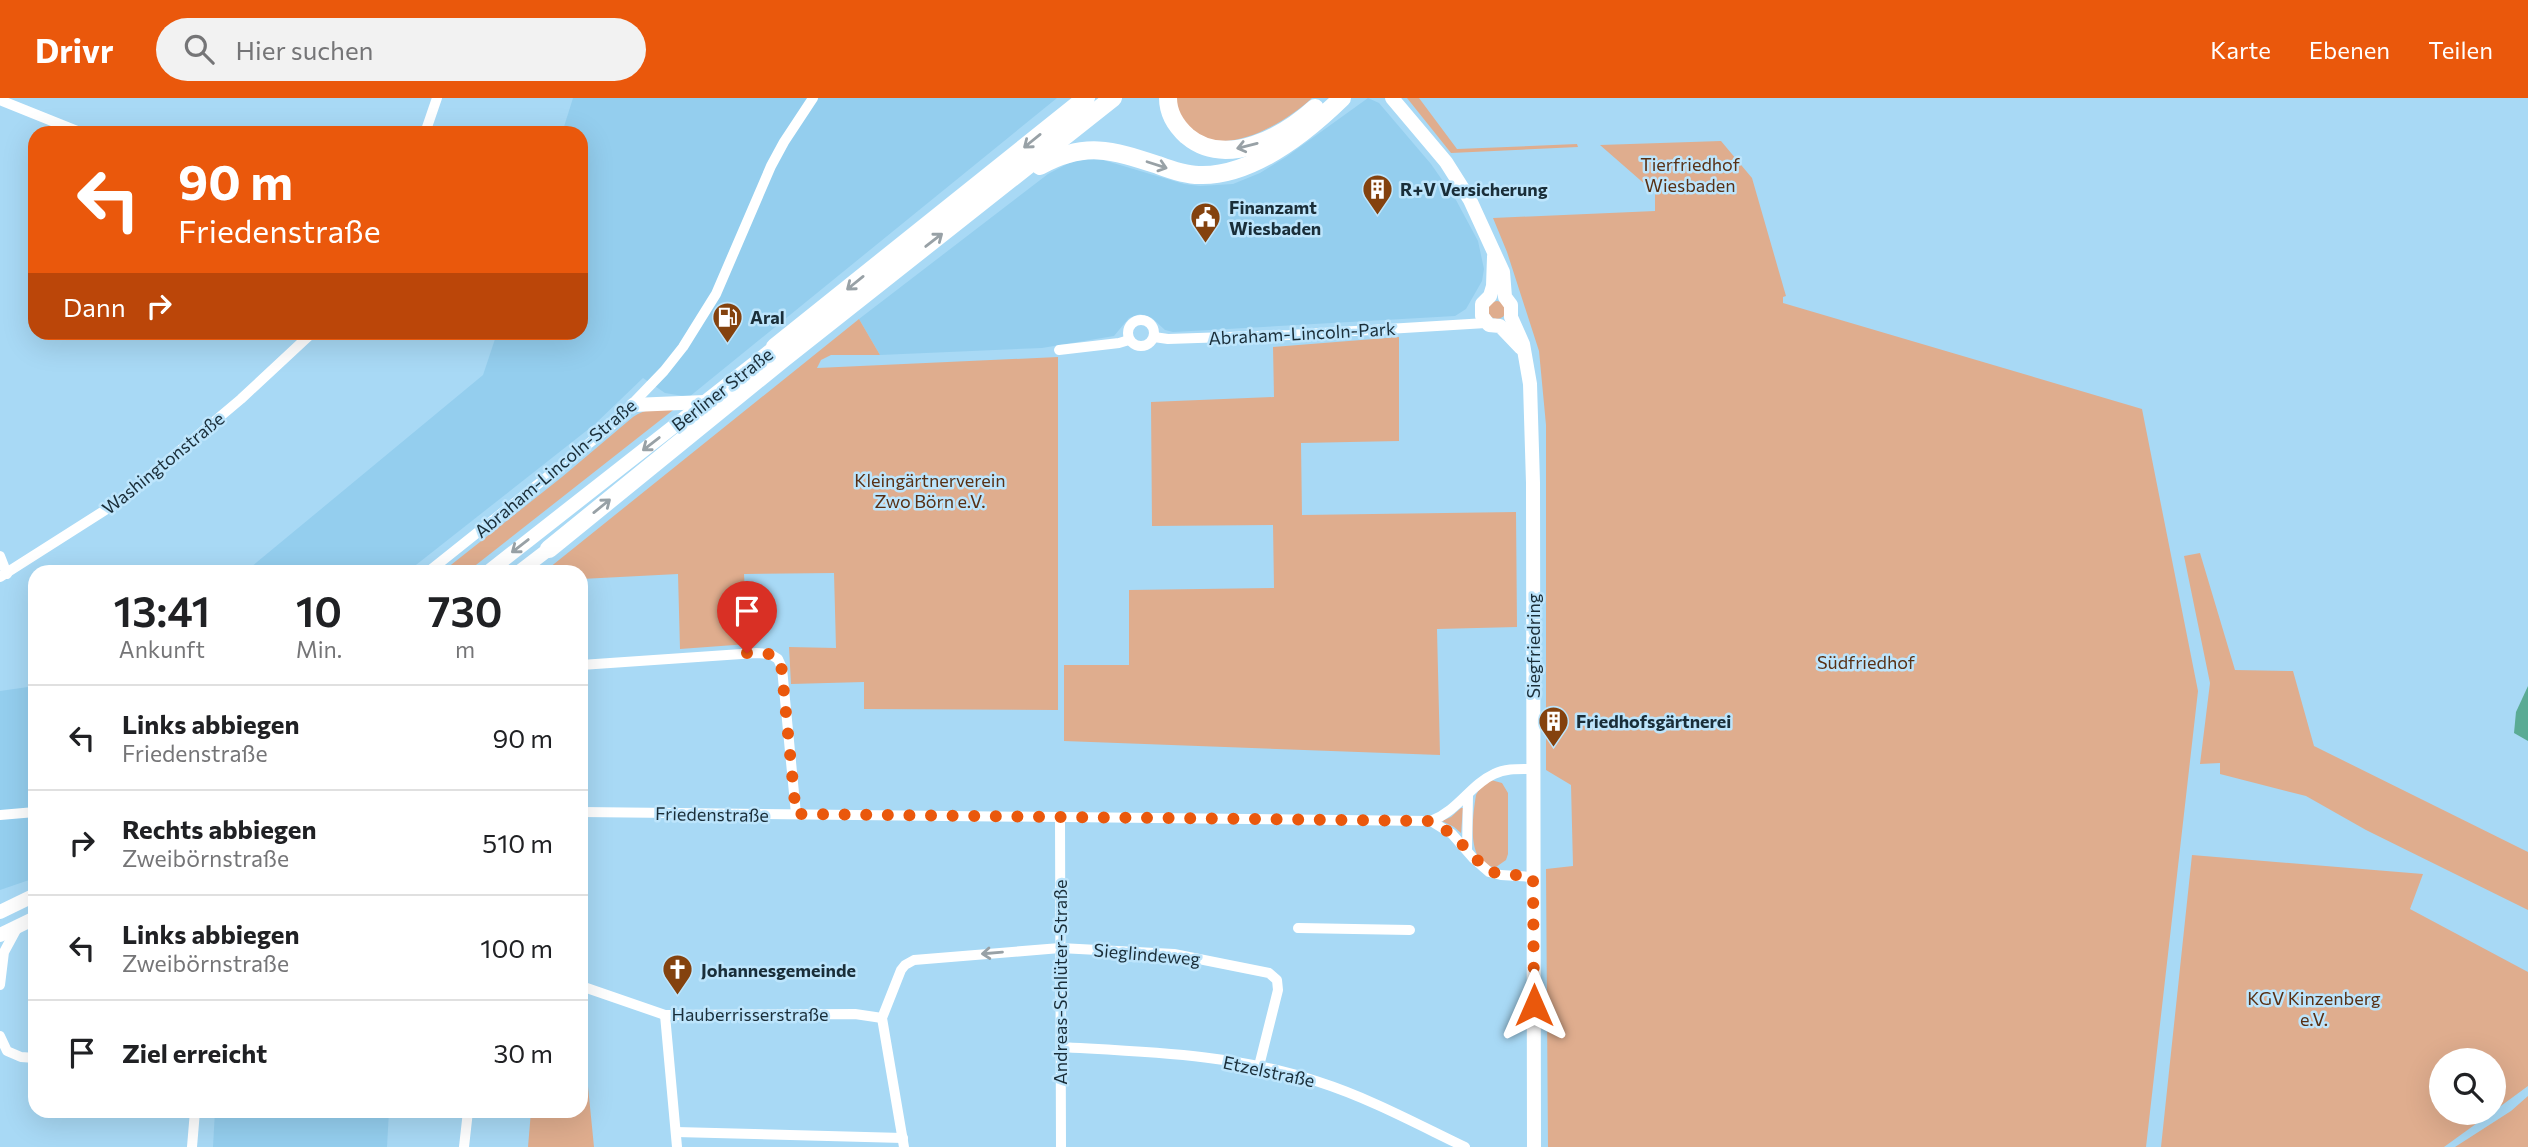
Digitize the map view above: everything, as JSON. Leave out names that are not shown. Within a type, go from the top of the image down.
[{"type":"highway","name":"Berliner Straße","points":[[775,347],[1086,98]]},
{"type":"highway","points":[[1001,188],[1113,98]]},
{"type":"highway","points":[[1168,98],[1171,114],[1181,130],[1201,145],[1221,150],[1252,145],[1271,138],[1309,113],[1325,98]]},
{"type":"highway","points":[[1001,188],[1054,159],[1091,149],[1119,153],[1182,173],[1208,175],[1228,172],[1294,140],[1342,98]]},
{"type":"highway","name":"Berliner Straße","points":[[549,549],[784,358],[1001,188]]},
{"type":"main road","name":"Siegfriedring","points":[[1392,99],[1449,166],[1474,208],[1503,272],[1505,297],[1511,304],[1499,322]]},
{"type":"main road","name":"Siegfriedring","points":[[1490,296],[1495,272],[1492,249]]},
{"type":"main road","points":[[1481,308],[1490,296],[1498,294],[1505,297]]},
{"type":"main road","name":"Siegfriedring","points":[[1481,308],[1482,316],[1520,334],[1525,355],[1532,425],[1534,1147]]},
{"type":"main road","name":"Berliner Straße","points":[[497,565],[775,347]]},
{"type":"main road","points":[[633,405],[705,402]]},
{"type":"main road","points":[[532,565],[549,549]]},
{"type":"main road","name":"Berliner Straße","points":[[528,565],[549,549]]},
{"type":"main road","points":[[0,912],[28,898]]},
{"type":"main road","points":[[0,934],[28,922]]},
{"type":"street","points":[[428,126],[438,98]]},
{"type":"street","name":"Abraham-Lincoln-Straße","points":[[437,565],[585,448],[633,405],[664,371],[701,320],[736,250],[771,166],[813,98]]},
{"type":"street","points":[[0,100],[65,126]]},
{"type":"street","name":"Abraham-Lincoln-Park","points":[[1451,326],[1468,319],[1481,308]]},
{"type":"street","name":"Abraham-Lincoln-Park","points":[[1140,320],[1151,325],[1154,337],[1145,346],[1136,346],[1129,340],[1129,327],[1140,320]]},
{"type":"street","name":"Abraham-Lincoln-Park","points":[[1154,337],[1168,339],[1289,335],[1499,322]]},
{"type":"street","name":"Washingtonstraße","points":[[4,575],[121,500],[241,400],[305,340]]},
{"type":"street","name":"Abraham-Lincoln-Park","points":[[1059,349],[1129,340]]},
{"type":"street","points":[[0,556],[4,575]]},
{"type":"street","points":[[588,665],[756,653],[775,657],[782,668],[796,814]]},
{"type":"street","points":[[1431,821],[1448,813],[1475,787],[1495,774],[1513,769],[1533,769]]},
{"type":"street","points":[[1467,850],[1468,795]]},
{"type":"street","name":"Friedenstraße","points":[[588,812],[1431,821]]},
{"type":"street","points":[[0,815],[28,813]]},
{"type":"street","name":"Andreas-Schlüter-Straße","points":[[1060,817],[1061,1147]]},
{"type":"street","points":[[1431,821],[1452,834],[1489,872],[1533,877]]},
{"type":"street","points":[[0,985],[0,968],[7,944],[17,927]]},
{"type":"street","points":[[1298,928],[1410,930]]},
{"type":"street","name":"Sieglindeweg","points":[[882,1018],[901,970],[909,961],[1060,948],[1174,954],[1274,976],[1278,990],[1259,1066]]},
{"type":"street","name":"Hauberrisserstraße","points":[[588,988],[665,1015],[855,1014],[882,1018]]},
{"type":"street","points":[[665,1015],[677,1147]]},
{"type":"street","points":[[676,1132],[904,1142],[882,1018]]},
{"type":"street","points":[[0,1036],[7,1051],[28,1058]]},
{"type":"street","name":"Etzelstraße","points":[[1061,1046],[1167,1053],[1259,1066],[1320,1082],[1465,1147]]},
{"type":"street","points":[[192,1147],[194,1118]]},
{"type":"street","points":[[464,1147],[467,1118]]},
{"type":"shaded area","points":[[573,98],[1057,98],[689,397],[665,393],[643,378],[595,424],[416,565],[253,565],[483,375],[495,340],[588,340],[588,126],[564,126]]},
{"type":"shaded area","points":[[1368,98],[1379,103],[1431,164],[1456,200],[1478,241],[1484,269],[1482,281],[1466,309],[1455,316],[1173,332],[1165,330],[1152,318],[1140,314],[1129,318],[1114,336],[1042,348],[880,355],[859,319],[1048,174],[1069,163],[1087,159],[1103,160],[1184,184],[1233,184],[1260,173],[1286,157]]},
{"type":"shaded area","points":[[2528,686],[2528,741],[2514,733],[2516,712]]},
{"type":"shaded area","points":[[28,687],[28,880],[0,890],[0,691]]},
{"type":"shaded area","points":[[215,1118],[389,1118],[387,1147],[213,1147]]},
{"type":"green space","points":[[1176,98],[1312,98],[1269,128],[1235,140],[1218,141],[1202,137],[1188,128],[1179,114]]},
{"type":"green space","points":[[1407,98],[1419,98],[1457,149],[1577,144],[1578,147],[1451,153]]},
{"type":"green space","name":"Südfriedhof","points":[[1721,141],[1752,178],[1786,296],[1783,297],[1783,303],[2142,409],[2198,691],[2146,1147],[1548,1147],[1546,869],[1573,866],[1571,785],[1546,770],[1546,425],[1539,351],[1507,252],[1493,218],[1655,211],[1655,193],[1600,145]]},
{"type":"green space","points":[[1497,301],[1503,304],[1506,310],[1503,316],[1497,319],[1491,316],[1488,310],[1491,304]]},
{"type":"green space","name":"Kleingärtnerverein Zwo Börn e.V.","points":[[859,319],[880,355],[831,355],[821,360],[817,368],[1058,357],[1058,710],[864,709],[864,682],[791,684],[789,647],[836,648],[834,573],[744,574],[748,644],[680,649],[678,574],[588,579],[588,565],[553,565]]},
{"type":"green space","points":[[1399,337],[1399,441],[1301,443],[1302,515],[1516,512],[1517,627],[1437,629],[1440,755],[1064,741],[1064,665],[1129,665],[1129,590],[1274,588],[1273,525],[1152,526],[1151,402],[1274,397],[1273,347]]},
{"type":"green space","points":[[677,407],[476,565],[451,565],[633,417],[659,408]]},
{"type":"green space","points":[[2200,553],[2235,670],[2293,671],[2314,746],[2528,852],[2528,910],[2366,830],[2306,796],[2220,774],[2220,763],[2200,764],[2210,683],[2184,556]]},
{"type":"green space","points":[[1491,780],[1502,783],[1508,793],[1508,854],[1506,860],[1496,867],[1479,858],[1473,838],[1476,795],[1480,788]]},
{"type":"green space","points":[[1463,808],[1461,833],[1442,821]]},
{"type":"green space","name":"KGV Kinzenberg e.V.","points":[[2192,855],[2423,874],[2410,909],[2528,972],[2528,1086],[2506,1102],[2506,1048],[2429,1048],[2429,1125],[2474,1125],[2444,1147],[2161,1147]]},
{"type":"green space","points":[[588,1087],[594,1147],[528,1147],[530,1118],[588,1118]]},
{"type":"green space","points":[[2528,1096],[2528,1147],[2455,1147],[2489,1125],[2506,1125],[2506,1114]]},
{"type":"place","name":"R+V Versicherung","points":[[1377,216]]},
{"type":"place","name":"Finanzamt Wiesbaden","points":[[1206,244]]},
{"type":"place","name":"Aral","points":[[727,344]]},
{"type":"place","name":"Friedhofsgärtnerei","points":[[1553,748]]},
{"type":"place","name":"Johannesgemeinde","points":[[678,997]]},
{"type":"route","points":[[747,653],[770,654],[781,663],[796,814],[1431,821],[1460,841],[1473,858],[1489,872],[1505,876],[1533,877],[1534,1005]]},
{"type":"park label","name":"Tierfriedhof Wiesbaden","points":[[1690,174]]}]
